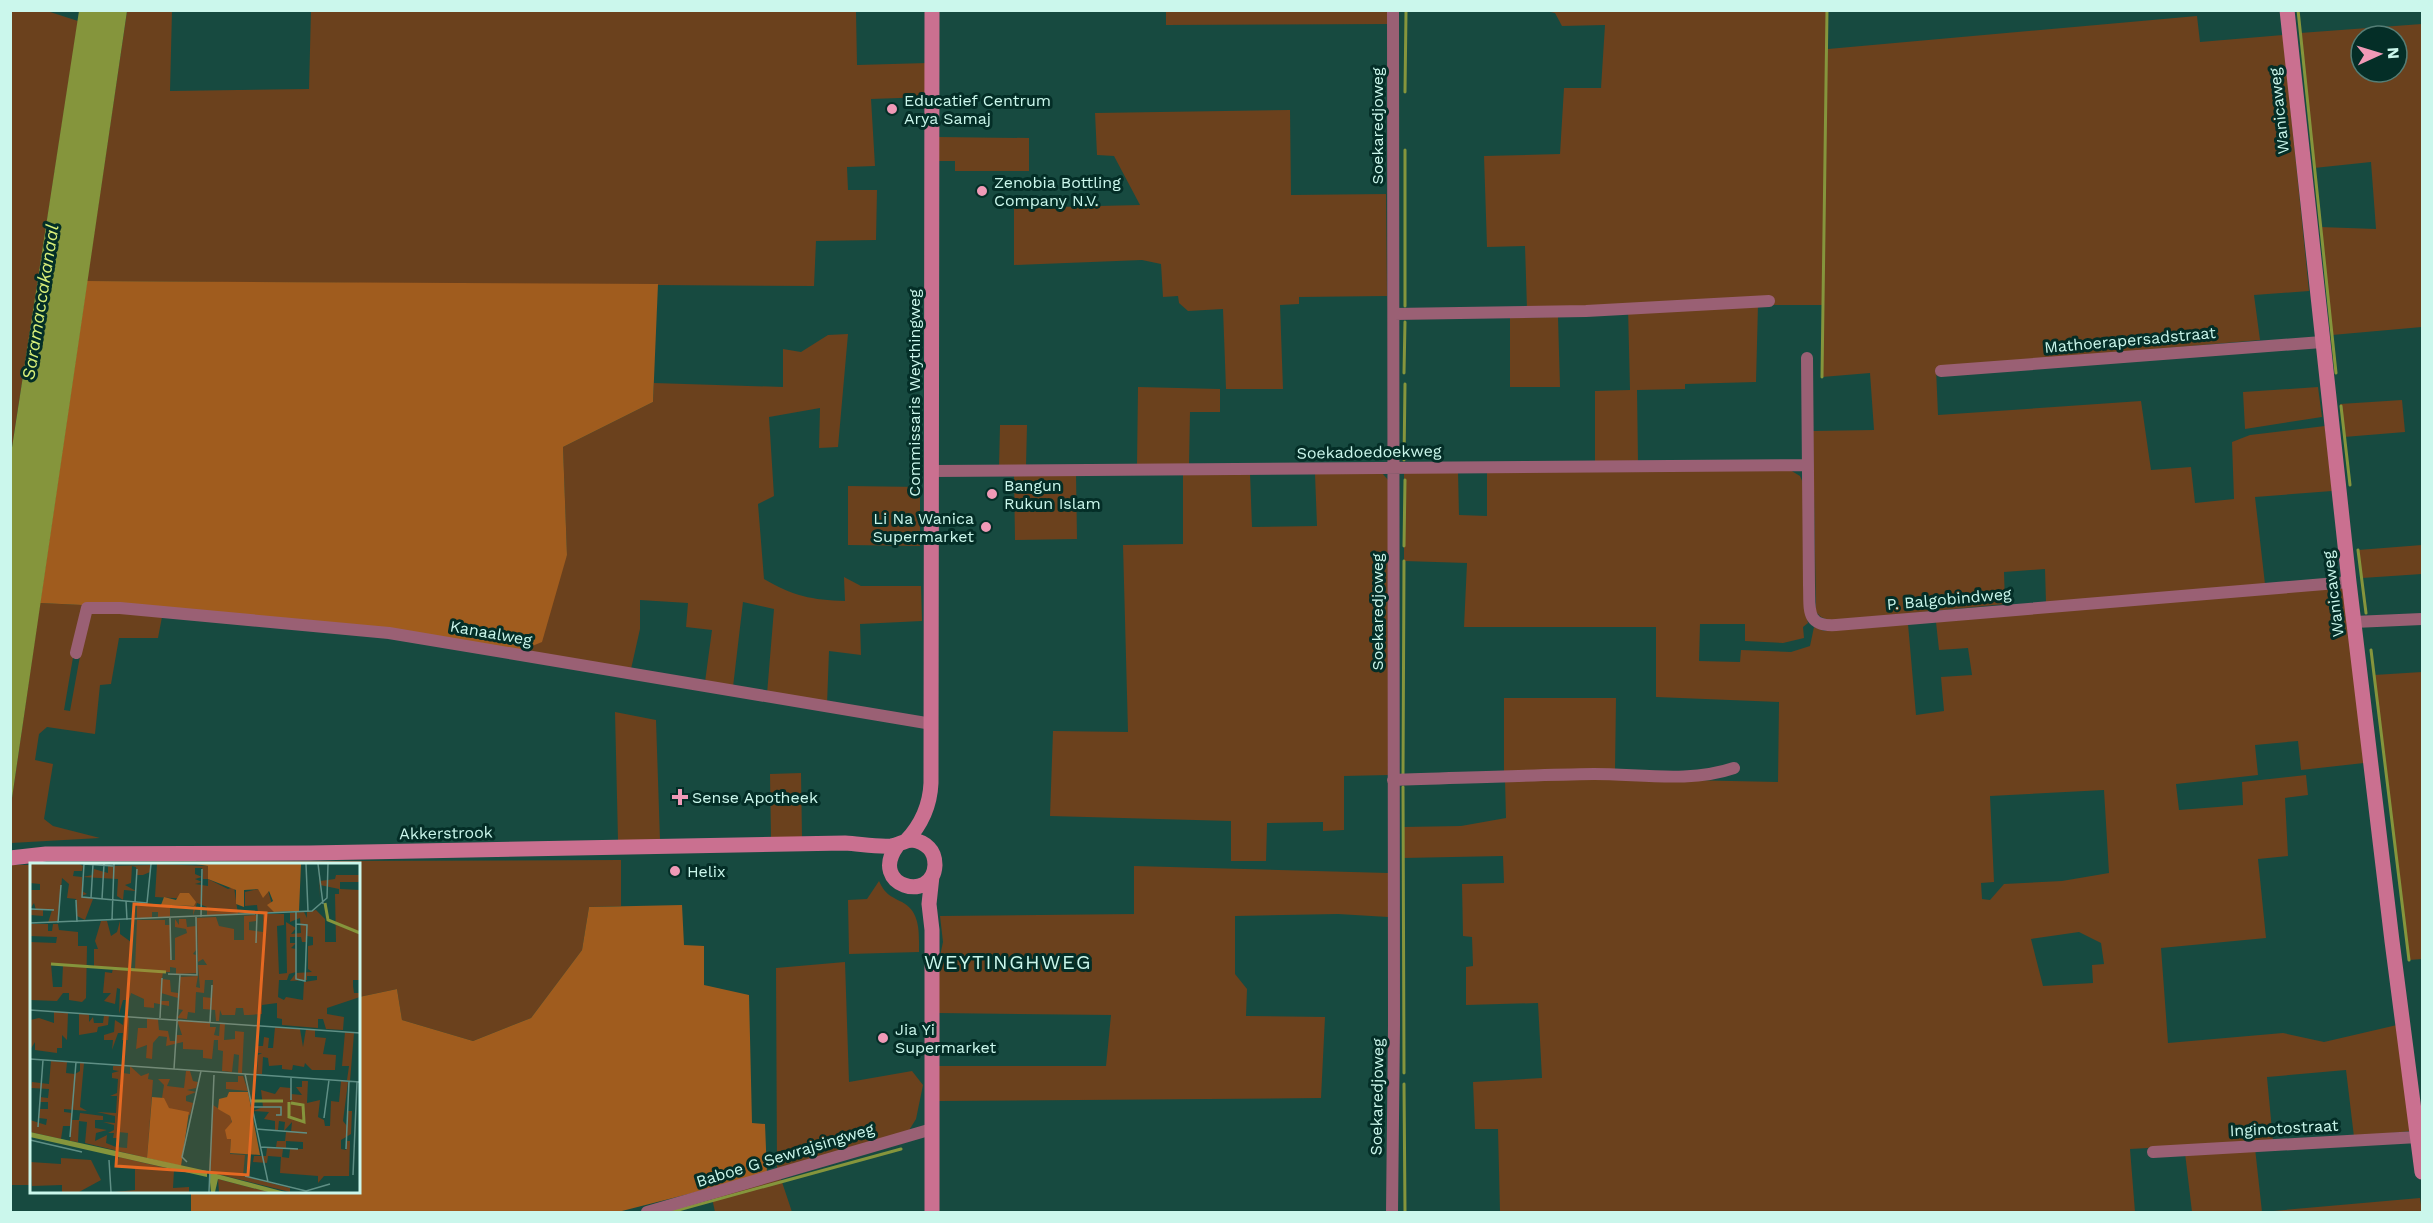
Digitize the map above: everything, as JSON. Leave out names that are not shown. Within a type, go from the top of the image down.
[{"type":"street","name":"Commissaris Weythingweg","points":[[901,843],[914,832],[927,810],[931,796],[933,10]]},
{"type":"street","name":"Soekaredjoweg","points":[[1392,1212],[1394,1025],[1393,10]]},
{"type":"street","name":"Wanicaweg","points":[[2287,10],[2349,582],[2422,1172]]},
{"type":"street","points":[[1394,314],[1586,311],[1769,301]]},
{"type":"street","name":"Mathoerapersadstraat","points":[[1941,371],[2322,342]]},
{"type":"street","name":"P. Balgobindweg","points":[[1807,358],[1811,614],[1814,621],[1820,624],[2349,582]]},
{"type":"street","name":"Soekadoedoekweg","points":[[932,471],[1808,465]]},
{"type":"street","name":"Kanaalweg","points":[[75,653],[87,608],[120,608],[389,633],[932,724]]},
{"type":"street","points":[[2354,622],[2422,619]]},
{"type":"street","points":[[1393,780],[1595,774],[1698,776],[1716,774],[1734,768]]},
{"type":"street","name":"Commissaris Weythingweg","points":[[927,810],[931,849]]},
{"type":"street","points":[[890,871],[889,860],[901,843],[915,840],[931,849],[935,862],[929,904],[931,919],[932,1212]]},
{"type":"street","points":[[845,843],[873,854],[890,871],[895,880],[922,900],[931,919]]},
{"type":"street","name":"Akkerstrook","points":[[10,858],[46,854],[322,853],[901,843]]},
{"type":"street","points":[[907,887],[921,885],[932,876]]},
{"type":"street","name":"Baboe G Sewrajsingweg","points":[[647,1212],[932,1129]]},
{"type":"street","name":"Inginotostraat","points":[[2153,1152],[2418,1137]]},
{"type":"shaded area","points":[[311,10],[856,11],[857,65],[927,63],[928,97],[871,99],[875,166],[847,167],[848,190],[877,190],[876,240],[816,241],[814,286],[87,281],[127,11],[172,11],[170,91],[309,89]]},
{"type":"shaded area","points":[[11,11],[47,11],[78,21],[11,454]]},
{"type":"shaded area","points":[[1166,11],[1388,11],[1388,24],[1166,25]]},
{"type":"shaded area","points":[[1546,11],[1827,11],[1828,49],[2197,16],[2200,42],[2283,35],[2309,291],[2254,295],[2260,340],[1936,368],[1938,415],[2141,401],[2151,470],[2191,467],[2195,503],[2234,499],[2232,442],[2250,435],[2325,426],[2332,491],[2255,497],[2265,584],[2046,603],[2045,569],[2004,572],[2005,604],[1831,621],[1821,617],[1816,612],[1813,431],[1874,430],[1870,373],[1822,377],[1823,305],[1758,305],[1756,382],[1685,384],[1685,389],[1637,390],[1638,462],[1595,463],[1595,391],[1630,390],[1628,307],[1527,309],[1525,246],[1487,247],[1484,156],[1560,154],[1564,88],[1601,88],[1605,25],[1562,26],[1555,13]]},
{"type":"shaded area","points":[[2422,24],[2422,327],[2332,335],[2320,227],[2376,229],[2371,162],[2314,168],[2300,33],[2349,29],[2349,84],[2409,84],[2409,25]]},
{"type":"shaded area","points":[[1290,110],[1291,195],[1386,194],[1387,296],[1299,297],[1299,304],[1280,305],[1283,389],[1226,389],[1223,309],[1188,311],[1179,303],[1178,296],[1163,297],[1161,264],[1142,260],[1014,265],[1014,208],[1140,205],[1114,156],[1097,155],[1095,113]]},
{"type":"shaded area","points":[[938,137],[1029,138],[1029,171],[955,171],[955,161],[938,161]]},
{"type":"shaded area","points":[[87,281],[658,284],[653,402],[563,447],[567,555],[542,642],[520,651],[82,605],[40,603]]},
{"type":"shaded area","points":[[1558,317],[1560,387],[1510,387],[1510,318]]},
{"type":"shaded area","points":[[848,334],[838,447],[819,448],[820,408],[769,417],[774,496],[758,504],[764,579],[803,596],[822,600],[845,601],[844,577],[861,586],[921,586],[922,621],[860,624],[861,655],[829,651],[827,705],[767,694],[774,609],[743,602],[733,687],[705,682],[712,630],[686,627],[688,603],[640,600],[640,629],[631,669],[520,651],[567,555],[563,447],[653,402],[654,383],[783,387],[783,349],[801,352],[828,335]]},
{"type":"shaded area","points":[[1138,387],[1220,389],[1220,412],[1190,412],[1189,466],[1137,466]]},
{"type":"shaded area","points":[[2318,387],[2322,417],[2245,429],[2243,392]]},
{"type":"shaded area","points":[[2402,400],[2405,432],[2344,437],[2340,404]]},
{"type":"shaded area","points":[[1000,425],[1027,425],[1026,466],[999,467]]},
{"type":"shaded area","points":[[1790,470],[1800,476],[1803,483],[1808,623],[1803,627],[1804,638],[1783,643],[1745,641],[1745,624],[1700,624],[1699,661],[1740,662],[1741,650],[1791,652],[1810,646],[1814,627],[1824,631],[1908,624],[1916,715],[1944,711],[1941,677],[1972,675],[1968,648],[1939,650],[1936,622],[2343,587],[2364,763],[2301,770],[2298,741],[2255,745],[2258,775],[2176,784],[2179,810],[2243,805],[2242,782],[2306,775],[2308,795],[2285,798],[2288,856],[2258,859],[2266,938],[2161,948],[2168,1043],[2283,1033],[2324,1042],[2397,1025],[2411,1131],[2354,1137],[2346,1070],[2267,1077],[2273,1141],[2130,1149],[2135,1212],[1500,1212],[1498,1129],[1475,1129],[1473,1082],[1542,1078],[1538,1003],[1466,1005],[1466,967],[1473,966],[1472,937],[1463,936],[1462,884],[1504,883],[1503,856],[1403,858],[1403,827],[1461,826],[1506,818],[1505,780],[1593,778],[1778,782],[1779,702],[1656,697],[1656,627],[1464,627],[1467,563],[1404,561],[1404,471],[1458,471],[1459,515],[1487,516],[1487,471]],"holes":[[[2104,790],[2109,873],[2062,881],[2004,884],[1990,900],[1982,899],[1981,883],[1994,882],[1990,796]],[[2079,932],[2101,943],[2104,964],[2092,965],[2093,983],[2043,986],[2031,939]]]},
{"type":"shaded area","points":[[1183,473],[1250,473],[1252,527],[1317,526],[1315,474],[1382,473],[1389,481],[1389,775],[1344,776],[1344,830],[1323,831],[1323,822],[1267,823],[1266,861],[1231,861],[1231,821],[1050,816],[1053,731],[1128,732],[1123,545],[1183,544]]},
{"type":"shaded area","points":[[1014,474],[1076,474],[1077,539],[1015,540]]},
{"type":"shaded area","points":[[848,486],[920,487],[920,546],[848,545]]},
{"type":"shaded area","points":[[2422,545],[2422,574],[2362,578],[2358,550]]},
{"type":"shaded area","points":[[40,603],[82,605],[64,710],[70,711],[88,612],[122,612],[162,617],[158,638],[119,638],[111,684],[100,685],[95,734],[47,727],[39,734],[35,760],[53,764],[44,819],[53,826],[100,838],[11,843],[11,805]]},
{"type":"shaded area","points":[[2422,672],[2422,959],[2409,960],[2374,675]]},
{"type":"shaded area","points":[[1504,698],[1616,698],[1615,771],[1504,772]]},
{"type":"shaded area","points":[[615,712],[656,720],[660,840],[618,840]]},
{"type":"shaded area","points":[[801,773],[802,837],[771,837],[770,774]]},
{"type":"shaded area","points":[[621,860],[621,906],[589,907],[582,950],[531,1018],[473,1041],[402,1020],[397,989],[360,997],[360,863],[56,863]]},
{"type":"shaded area","points":[[10,865],[30,865],[30,1185],[11,1185]]},
{"type":"shaded area","points":[[1134,866],[1388,873],[1388,917],[1338,914],[1235,916],[1235,974],[1247,989],[1246,1016],[1325,1017],[1321,1098],[939,1101],[939,1066],[1106,1066],[1111,1015],[938,1013],[938,965],[943,942],[940,916],[1134,914]]},
{"type":"shaded area","points":[[879,881],[888,894],[908,906],[916,917],[919,952],[849,954],[848,900],[867,899]]},
{"type":"shaded area","points":[[682,905],[684,945],[704,946],[704,985],[749,995],[752,1123],[765,1124],[767,1174],[618,1212],[191,1212],[191,1193],[360,1193],[360,997],[397,989],[402,1020],[473,1041],[531,1018],[582,950],[589,907]]},
{"type":"shaded area","points":[[845,962],[849,1082],[912,1071],[923,1085],[916,1119],[908,1132],[777,1170],[776,968]]},
{"type":"shaded area","points":[[2255,1148],[2262,1212],[2192,1212],[2185,1153]]},
{"type":"shaded area","points":[[781,1179],[792,1212],[715,1212],[712,1198]]},
{"type":"shaded area","points":[[2420,1198],[2422,1212],[2262,1212]]},
{"type":"water","name":"Saramaccakanaal","points":[[79,11],[127,11],[11,805],[11,454]]},
{"type":"waterway","points":[[1822,377],[1827,10]]},
{"type":"waterway","points":[[2298,10],[2336,373]]},
{"type":"waterway","points":[[1405,92],[1406,12]]},
{"type":"waterway","points":[[1405,150],[1405,306]]},
{"type":"waterway","points":[[1404,373],[1405,322]]},
{"type":"waterway","points":[[1404,460],[1405,384]]},
{"type":"waterway","points":[[2341,406],[2350,485]]},
{"type":"waterway","points":[[1404,546],[1405,480]]},
{"type":"waterway","points":[[2358,550],[2366,613]]},
{"type":"waterway","points":[[1403,775],[1404,561]]},
{"type":"waterway","points":[[2371,650],[2409,960]]},
{"type":"waterway","points":[[1403,787],[1404,1073]]},
{"type":"waterway","points":[[1404,1084],[1405,1212]]},
{"type":"waterway","points":[[671,1212],[901,1149]]},
{"type":"place","name":"Educatief Centrum Arya Samaj","points":[[892,109]]},
{"type":"place","name":"Zenobia Bottling Company N.V.","points":[[982,191]]},
{"type":"place","name":"Bangun Rukun Islam","points":[[992,494]]},
{"type":"place","name":"Li Na Wanica Supermarket","points":[[986,527]]},
{"type":"place","name":"Sense Apotheek","points":[[680,797]]},
{"type":"place","name":"Helix","points":[[675,871]]},
{"type":"place","name":"Jia Yi Supermarket","points":[[883,1038]]},
{"type":"district","name":"WEYTINGHWEG","points":[[1008,962]]}]
